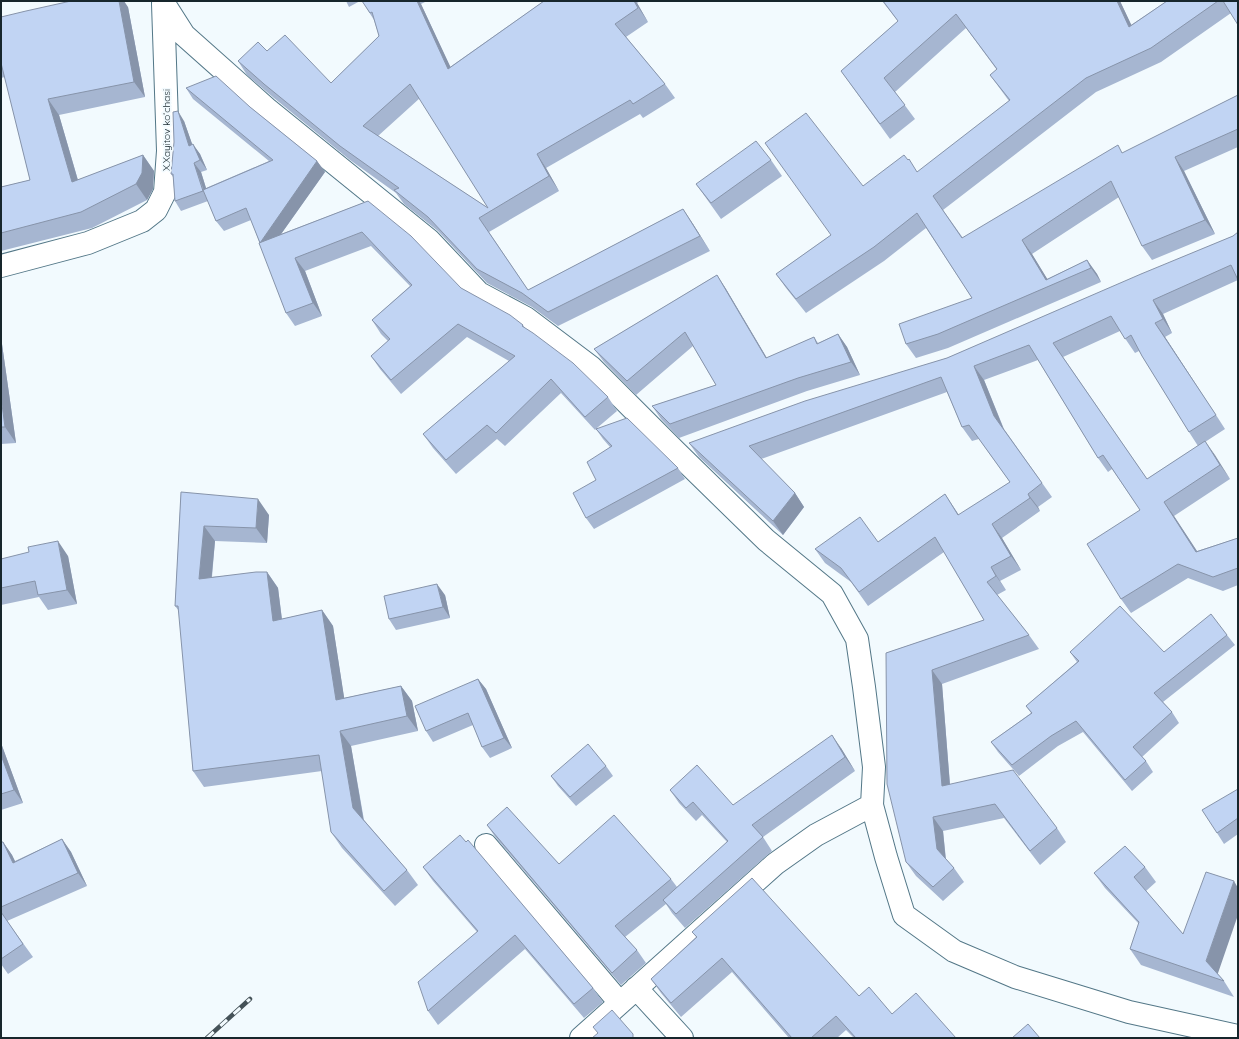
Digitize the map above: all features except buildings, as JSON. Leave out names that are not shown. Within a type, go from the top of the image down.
[{"type":"street","name":"X.Xayitov koʻchasi","points":[[1,266],[88,243],[142,221],[156,210],[165,192],[168,151],[163,1]]},
{"type":"street","points":[[163,1],[184,35],[260,103],[429,240],[479,293],[526,318],[592,367],[766,540],[832,594],[857,639],[874,767],[872,805],[904,915],[954,951],[1015,977],[1129,1012],[1238,1036]]},
{"type":"street","points":[[676,452],[698,444]]},
{"type":"street","points":[[581,1038],[775,864],[816,835],[872,805]]},
{"type":"street","points":[[486,845],[620,1003]]},
{"type":"street","points":[[636,988],[682,1038]]},
{"type":"railway","points":[[207,1038],[250,999]]}]
